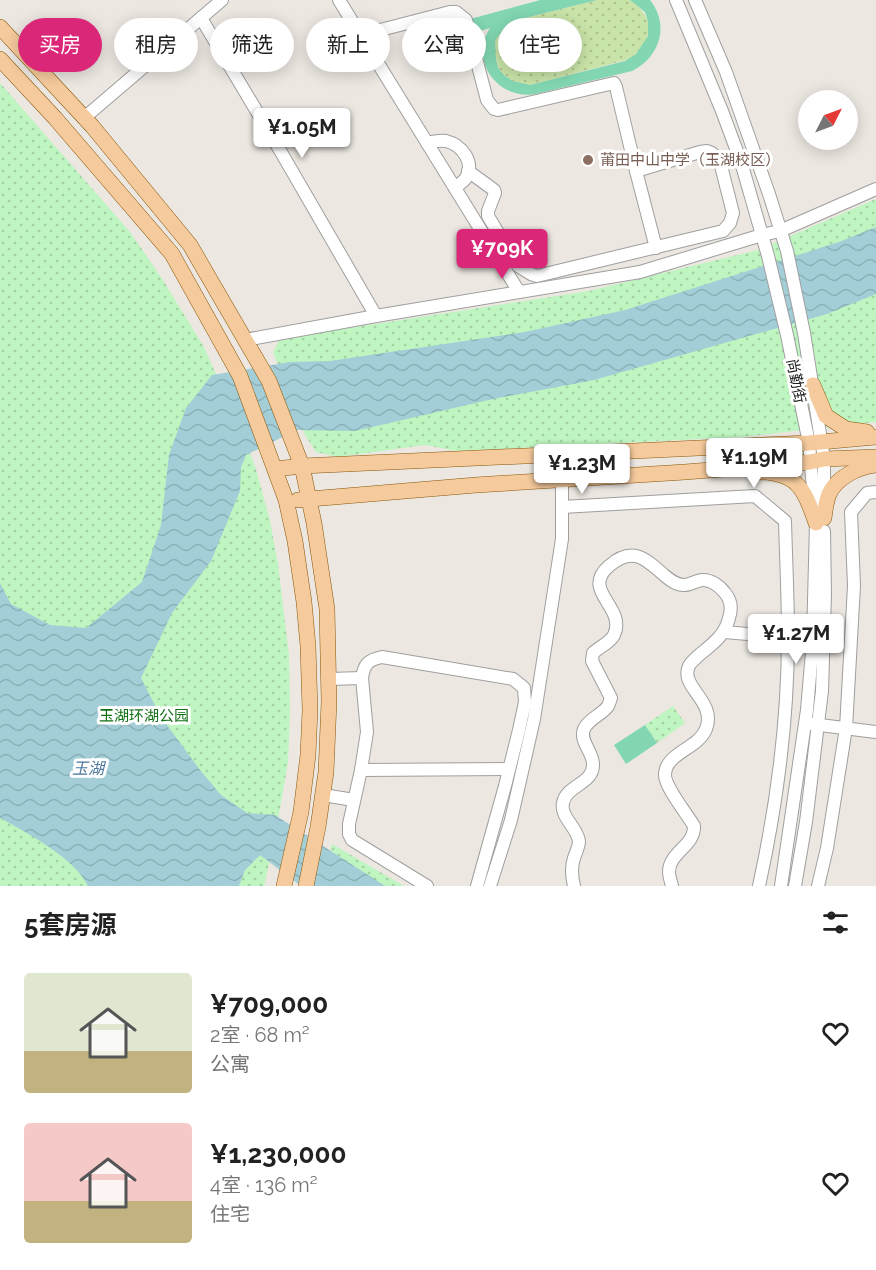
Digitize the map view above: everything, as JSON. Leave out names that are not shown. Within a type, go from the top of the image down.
[{"type":"main road","points":[[0,27],[84,118],[190,245],[269,381],[302,466],[314,523],[327,609],[329,679],[328,750],[323,795],[306,886]]},
{"type":"main road","points":[[0,59],[55,118],[172,254],[240,376],[286,500],[295,540],[304,602],[310,710],[308,755],[302,802],[284,886]]},
{"type":"main road","points":[[813,385],[826,416],[846,429],[876,432]]},
{"type":"main road","points":[[275,469],[815,443],[876,437]]},
{"type":"main road","points":[[286,500],[876,457]]},
{"type":"main road","points":[[820,521],[829,494],[837,484],[848,474],[865,466],[876,465]]},
{"type":"main road","points":[[685,472],[764,472],[785,477],[798,484],[820,521]]},
{"type":"street","points":[[84,118],[222,0]]},
{"type":"street","points":[[339,0],[350,18]]},
{"type":"street","name":"尚勤街","points":[[676,0],[741,162],[768,256],[815,443]]},
{"type":"street","name":"尚勤街","points":[[695,0],[726,72],[780,231],[804,333],[813,385],[825,605],[822,691],[811,723],[781,886]]},
{"type":"street","points":[[390,28],[456,12],[466,20],[487,100],[494,109],[498,110],[614,83],[656,248]]},
{"type":"street","points":[[201,18],[376,316]]},
{"type":"street","points":[[384,72],[519,292]]},
{"type":"street","points":[[427,143],[447,141],[463,150],[467,157],[468,171],[465,179],[455,188]]},
{"type":"street","points":[[468,171],[494,190],[488,216],[518,266],[537,276],[723,231],[730,223],[734,213],[720,162],[712,153],[700,152],[636,171]]},
{"type":"street","points":[[245,340],[640,272],[780,231],[876,189]]},
{"type":"street","points":[[490,886],[511,820],[534,719],[562,539],[562,480]]},
{"type":"street","points":[[818,886],[827,848],[846,728],[854,586],[851,512],[867,493],[876,492]]},
{"type":"street","points":[[562,507],[755,496],[785,521],[788,637],[783,741],[759,886]]},
{"type":"street","name":"尚勤街","points":[[795,886],[806,822],[820,521]]},
{"type":"street","points":[[564,886],[579,842],[574,827],[563,811],[563,802],[567,794],[590,776],[593,761],[585,744],[584,729],[591,719],[607,708],[611,698],[592,661],[594,653],[615,633],[614,611],[600,591],[599,582],[607,568],[626,555],[642,557],[671,581],[682,585],[703,580],[713,583],[725,593],[732,609],[725,632],[689,665],[687,674],[709,715],[706,729],[694,744],[672,759],[665,774],[666,783],[694,826],[690,842],[671,862],[669,871],[672,886]]},
{"type":"street","points":[[725,632],[813,640]]},
{"type":"street","points":[[427,886],[352,840],[349,834],[367,732],[363,669],[368,662],[382,657],[513,679],[524,688],[525,702],[477,886]]},
{"type":"street","points":[[329,679],[362,678]]},
{"type":"street","points":[[811,723],[876,732]]},
{"type":"street","points":[[361,770],[509,769]]},
{"type":"street","points":[[323,795],[354,800]]},
{"type":"street","points":[[572,866],[574,886]]},
{"type":"green space","points":[[540,0],[597,0],[525,18],[498,18],[498,37],[495,44],[498,72],[502,72],[513,81],[530,85],[625,61],[636,54],[648,36],[648,22],[645,12],[630,0],[650,0],[660,20],[660,30],[659,40],[649,58],[632,71],[536,94],[522,95],[499,85],[491,76],[486,67],[486,37],[490,28],[486,29],[486,18],[474,18]]},
{"type":"green space","points":[[597,0],[630,0],[644,14],[649,29],[644,44],[630,59],[582,71],[582,18],[525,18]]},
{"type":"green space","points":[[498,37],[498,68],[495,53]]},
{"type":"green space","points":[[502,72],[580,72],[530,85],[513,81]]},
{"type":"green space","name":"玉湖环湖公园","points":[[0,83],[130,232],[161,277],[204,347],[228,394],[256,469],[270,521],[278,564],[289,656],[288,762],[264,886],[0,886]]},
{"type":"green space","points":[[876,199],[876,422],[742,437],[457,451],[425,445],[338,457],[316,452],[305,435],[273,352],[279,341],[291,337],[589,291],[758,250]]},
{"type":"green space","points":[[673,706],[685,723],[657,743],[645,725]]},
{"type":"green space","points":[[645,725],[657,743],[626,764],[614,745]]},
{"type":"green space","points":[[332,844],[404,886],[322,886]]},
{"type":"water","name":"玉湖","points":[[876,227],[876,294],[827,314],[594,380],[493,399],[355,431],[297,430],[246,455],[241,467],[240,491],[211,561],[172,613],[141,678],[161,717],[221,795],[247,813],[275,815],[385,886],[301,886],[260,855],[245,870],[239,886],[88,886],[82,876],[62,856],[0,818],[0,583],[11,604],[50,625],[86,628],[142,582],[161,525],[169,455],[186,408],[212,375],[290,362],[330,361],[525,332],[625,310],[839,242]]},
{"type":"place","name":"莆田中山中学（玉湖校区）","points":[[588,160]]}]
